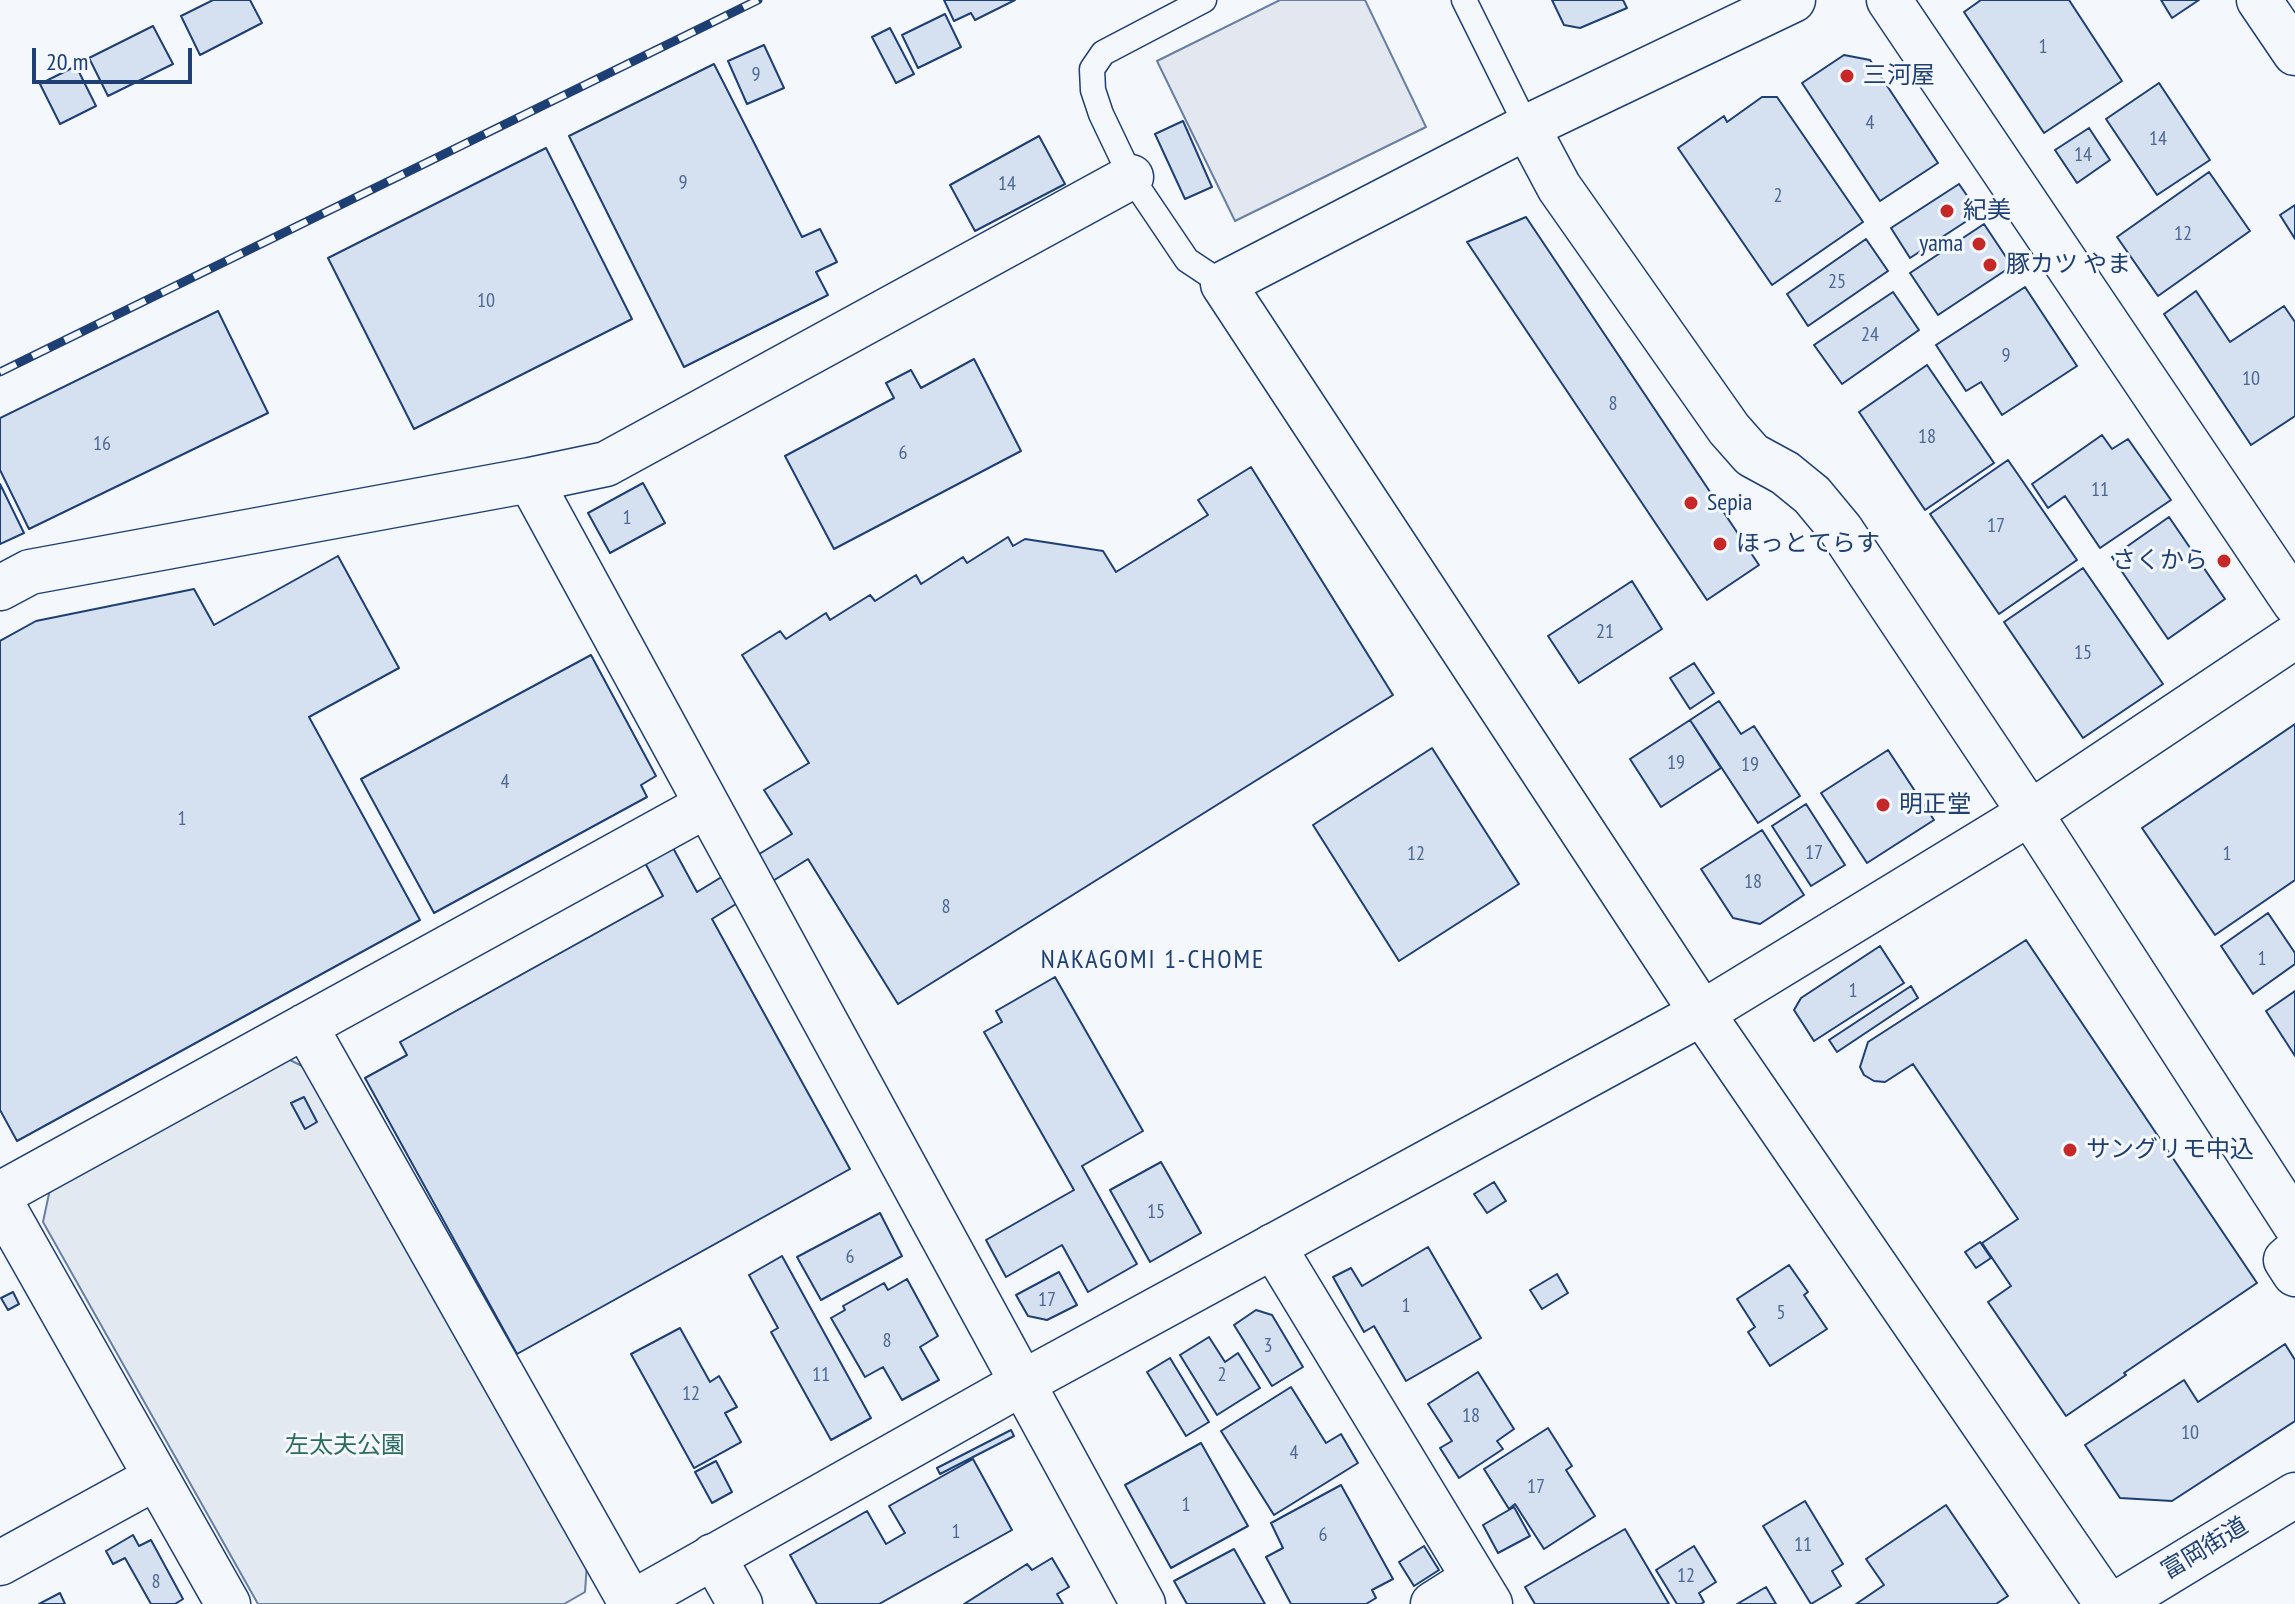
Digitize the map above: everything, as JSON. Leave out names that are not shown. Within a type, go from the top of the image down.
[{"type":"street","points":[[1793,0],[1527,127],[1223,284],[1702,1013],[2107,1604]]},
{"type":"street","points":[[1889,0],[2295,603]]},
{"type":"street","points":[[2259,0],[2295,53]]},
{"type":"street","points":[[1527,127],[1559,187],[1729,429],[1752,455],[1785,473],[1812,495],[1841,530],[2030,813],[2295,1224]]},
{"type":"street","points":[[0,588],[30,572],[606,464],[1131,177]]},
{"type":"street","points":[[530,480],[1143,1604]]},
{"type":"street","points":[[305,1026],[630,1604],[1024,1382],[1702,1013],[2030,813],[2295,636]]},
{"type":"street","points":[[0,1194],[707,805]]},
{"type":"street","points":[[0,1201],[228,1604]]},
{"type":"street","points":[[1273,1246],[1482,1591],[1433,1604]]},
{"type":"street","points":[[2295,1252],[2286,1260],[2295,1274]]},
{"type":"street","points":[[0,1563],[155,1478]]},
{"type":"street","name":"富岡街道","points":[[2116,1604],[2295,1495]]},
{"type":"street","points":[[713,1556],[740,1604]]},
{"type":"lane","points":[[1204,0],[1103,53],[1092,69],[1093,90],[1131,177],[1187,260],[1223,284]]},
{"type":"lane","points":[[1464,0],[1527,127]]},
{"type":"green space","name":"左太夫公園","points":[[286,1058],[308,1069],[587,1563],[585,1592],[564,1604],[258,1604],[43,1222],[50,1189]]},
{"type":"shaded area","points":[[1280,0],[1365,0],[1426,127],[1235,221],[1157,61]]},
{"type":"building","points":[[213,0],[250,0],[262,23],[200,55],[181,16]]},
{"type":"building","points":[[944,0],[1015,0],[975,20],[971,13],[954,21]]},
{"type":"building","points":[[1552,0],[1623,0],[1627,8],[1580,28],[1564,25]]},
{"type":"building","points":[[1981,0],[2069,0],[2122,81],[2044,133],[1964,12]]},
{"type":"building","points":[[2161,0],[2199,0],[2172,18]]},
{"type":"building","points":[[945,14],[961,47],[918,68],[902,35]]},
{"type":"building","points":[[153,26],[173,64],[108,96],[89,58]]},
{"type":"building","points":[[890,28],[914,74],[896,83],[872,37]]},
{"type":"building","points":[[764,45],[784,88],[747,104],[728,61]]},
{"type":"building","points":[[1844,55],[1870,60],[1938,163],[1880,201],[1802,83]]},
{"type":"building","points":[[714,64],[802,237],[820,229],[837,262],[816,272],[828,295],[684,367],[569,136]]},
{"type":"building","points":[[76,66],[96,106],[60,124],[40,84]]},
{"type":"building","points":[[2159,83],[2210,160],[2157,195],[2106,119]]},
{"type":"building","points":[[1762,97],[1777,97],[1863,222],[1772,285],[1678,148],[1724,116],[1727,122]]},
{"type":"building","points":[[1183,121],[1212,187],[1185,199],[1155,134]]},
{"type":"building","points":[[2089,128],[2110,160],[2077,183],[2055,150]]},
{"type":"building","points":[[1039,136],[1065,184],[975,231],[950,185]]},
{"type":"building","points":[[546,148],[632,319],[414,429],[328,258]]},
{"type":"building","points":[[2209,172],[2250,231],[2158,296],[2117,237]]},
{"type":"building","points":[[1959,184],[1979,213],[1910,258],[1891,228]]},
{"type":"building","points":[[2295,205],[2295,239],[2280,215]]},
{"type":"building","points":[[1526,217],[1759,565],[1707,600],[1467,242]]},
{"type":"building","points":[[1984,224],[2012,266],[1938,315],[1910,273]]},
{"type":"building","points":[[1866,239],[1888,271],[1808,326],[1787,294]]},
{"type":"building","points":[[2025,287],[2077,366],[2002,415],[1981,382],[1966,391],[1936,345]]},
{"type":"building","points":[[2196,291],[2230,342],[2284,306],[2295,322],[2295,416],[2251,445],[2164,314]]},
{"type":"building","points":[[1893,292],[1919,330],[1842,384],[1814,345]]},
{"type":"building","points":[[218,311],[268,413],[29,529],[0,470],[0,418]]},
{"type":"building","points":[[974,359],[1021,451],[834,549],[785,456],[894,398],[886,383],[911,370],[921,388]]},
{"type":"building","points":[[1927,365],[1994,463],[1925,510],[1859,412]]},
{"type":"building","points":[[2102,435],[2112,449],[2128,439],[2171,500],[2100,548],[2065,496],[2048,508],[2032,484]]},
{"type":"building","points":[[2008,460],[2077,560],[1999,614],[1930,514]]},
{"type":"building","points":[[1251,467],[1393,695],[898,1004],[808,859],[712,919],[850,1169],[517,1354],[365,1078],[407,1055],[400,1042],[663,896],[644,861],[672,846],[697,892],[792,834],[764,790],[809,763],[742,655],[780,631],[786,639],[826,613],[830,620],[870,595],[875,601],[916,575],[921,584],[963,557],[967,563],[1008,537],[1013,546],[1025,539],[1103,551],[1116,572],[1208,515],[1198,500]]},
{"type":"building","points":[[643,483],[665,523],[610,553],[588,513]]},
{"type":"building","points":[[0,484],[24,533],[0,544]]},
{"type":"building","points":[[2169,517],[2225,599],[2168,639],[2112,557]]},
{"type":"building","points":[[338,556],[399,668],[309,717],[420,920],[17,1141],[0,1110],[0,641],[36,621],[194,589],[214,625]]},
{"type":"building","points":[[2083,568],[2163,684],[2083,738],[2004,622]]},
{"type":"building","points":[[1632,581],[1662,629],[1579,683],[1548,636]]},
{"type":"building","points":[[591,655],[656,776],[641,785],[647,797],[434,913],[361,779]]},
{"type":"building","points":[[1694,663],[1714,693],[1690,709],[1670,678]]},
{"type":"building","points":[[1719,701],[1741,734],[1754,726],[1800,796],[1758,823],[1690,720]]},
{"type":"building","points":[[1690,720],[1721,768],[1661,807],[1630,759]]},
{"type":"building","points":[[2295,724],[2295,880],[2215,935],[2142,828]]},
{"type":"building","points":[[1432,748],[1519,884],[1399,961],[1313,825]]},
{"type":"building","points":[[1888,750],[1934,820],[1867,863],[1821,793]]},
{"type":"building","points":[[1806,804],[1845,865],[1811,886],[1772,826]]},
{"type":"building","points":[[1762,830],[1804,895],[1760,924],[1733,918],[1701,869]]},
{"type":"building","points":[[2268,913],[2295,953],[2295,964],[2253,994],[2221,946]]},
{"type":"building","name":"サングリモ中込","points":[[2026,940],[2257,1283],[2066,1416],[1988,1302],[2011,1286],[1982,1243],[2018,1219],[1913,1064],[1885,1082],[1874,1081],[1864,1075],[1860,1067],[1868,1042]]},
{"type":"building","points":[[1880,946],[1904,983],[1814,1041],[1794,1010],[1801,998]]},
{"type":"building","points":[[1055,977],[1143,1131],[1082,1166],[1137,1264],[1088,1292],[1062,1245],[1006,1277],[986,1240],[1074,1190],[984,1032],[1002,1022],[996,1011]]},
{"type":"building","points":[[1911,986],[1918,998],[1837,1052],[1829,1040]]},
{"type":"building","points":[[2295,991],[2295,1056],[2266,1011]]},
{"type":"building","points":[[304,1097],[317,1122],[305,1129],[291,1103]]},
{"type":"building","points":[[1161,1162],[1201,1233],[1150,1262],[1110,1190]]},
{"type":"building","points":[[1494,1182],[1506,1201],[1487,1213],[1474,1194]]},
{"type":"building","points":[[880,1213],[902,1256],[821,1300],[797,1257]]},
{"type":"building","points":[[1980,1242],[1991,1258],[1976,1268],[1965,1252]]},
{"type":"building","points":[[1428,1247],[1481,1338],[1406,1381],[1374,1326],[1364,1332],[1333,1277],[1351,1268],[1362,1286]]},
{"type":"building","points":[[782,1256],[871,1418],[831,1440],[771,1332],[778,1328],[749,1275]]},
{"type":"building","points":[[1789,1265],[1808,1292],[1804,1295],[1827,1329],[1770,1366],[1748,1332],[1755,1327],[1737,1299]]},
{"type":"building","points":[[1059,1272],[1077,1305],[1047,1320],[1028,1316],[1016,1295]]},
{"type":"building","points":[[1557,1274],[1568,1293],[1542,1309],[1530,1290]]},
{"type":"building","points":[[907,1279],[938,1336],[920,1347],[939,1380],[902,1400],[883,1367],[865,1377],[831,1318],[845,1310],[843,1306],[884,1283],[888,1290]]},
{"type":"building","points":[[13,1292],[19,1304],[8,1310],[1,1298]]},
{"type":"building","points":[[1256,1310],[1272,1315],[1303,1367],[1272,1386],[1234,1325]]},
{"type":"building","points":[[680,1328],[710,1382],[719,1376],[737,1407],[725,1413],[741,1442],[694,1468],[631,1354]]},
{"type":"building","points":[[1209,1337],[1225,1362],[1238,1353],[1260,1388],[1217,1415],[1180,1355]]},
{"type":"building","points":[[2285,1344],[2295,1360],[2295,1421],[2172,1501],[2120,1498],[2085,1445],[2184,1380],[2198,1402]]},
{"type":"building","points":[[1170,1358],[1209,1422],[1186,1436],[1147,1372]]},
{"type":"building","points":[[1478,1372],[1514,1429],[1497,1441],[1503,1449],[1459,1478],[1440,1448],[1452,1441],[1428,1404]]},
{"type":"building","points":[[1291,1387],[1326,1443],[1341,1434],[1358,1463],[1274,1515],[1221,1431]]},
{"type":"building","points":[[1548,1428],[1572,1466],[1566,1470],[1595,1516],[1544,1549],[1515,1504],[1509,1509],[1484,1469]]},
{"type":"building","points":[[1011,1430],[1014,1436],[940,1474],[937,1468]]},
{"type":"building","points":[[1201,1443],[1248,1526],[1171,1568],[1125,1485]]},
{"type":"building","points":[[973,1459],[1012,1530],[879,1604],[817,1604],[790,1555],[867,1511],[886,1544],[905,1533],[889,1506]]},
{"type":"building","points":[[716,1461],[732,1492],[712,1503],[695,1472]]},
{"type":"building","points":[[1341,1485],[1393,1579],[1372,1590],[1376,1598],[1366,1604],[1291,1604],[1266,1557],[1283,1548],[1271,1523]]},
{"type":"building","points":[[1805,1501],[1843,1564],[1832,1571],[1841,1586],[1811,1604],[1763,1526]]},
{"type":"building","points":[[1946,1505],[2008,1596],[1996,1604],[1856,1604],[1884,1585],[1866,1559]]},
{"type":"building","points":[[1514,1507],[1530,1536],[1498,1553],[1483,1525]]},
{"type":"building","points":[[1625,1529],[1669,1604],[1535,1604],[1525,1587]]},
{"type":"building","points":[[133,1535],[139,1546],[151,1540],[183,1599],[175,1604],[151,1604],[125,1558],[113,1564],[106,1551]]},
{"type":"building","points":[[1424,1546],[1439,1570],[1414,1586],[1399,1562]]},
{"type":"building","points":[[1694,1546],[1716,1582],[1699,1593],[1704,1602],[1701,1604],[1677,1604],[1656,1570]]},
{"type":"building","points":[[1234,1549],[1265,1604],[1187,1604],[1174,1581]]},
{"type":"building","points":[[1052,1558],[1069,1587],[1057,1594],[1063,1604],[964,1604],[1027,1564],[1032,1570]]},
{"type":"building","points":[[1766,1587],[1776,1604],[1737,1604]]},
{"type":"building","points":[[60,1593],[65,1604],[39,1604]]},
{"type":"railway","points":[[0,372],[758,0]]},
{"type":"place","name":"三河屋","points":[[1847,76]]},
{"type":"place","name":"紀美","points":[[1947,211]]},
{"type":"place","name":"yama","points":[[1979,244]]},
{"type":"place","name":"豚カツ やま","points":[[1990,265]]},
{"type":"place","name":"Sepia","points":[[1691,503]]},
{"type":"place","name":"ほっとてらす","points":[[1720,544]]},
{"type":"place","name":"さくから","points":[[2224,561]]},
{"type":"place","name":"明正堂","points":[[1883,805]]},
{"type":"place","name":"サングリモ中込","points":[[2070,1150]]},
{"type":"district","name":"NAKAGOMI 1-CHOME","points":[[1153,961]]}]
